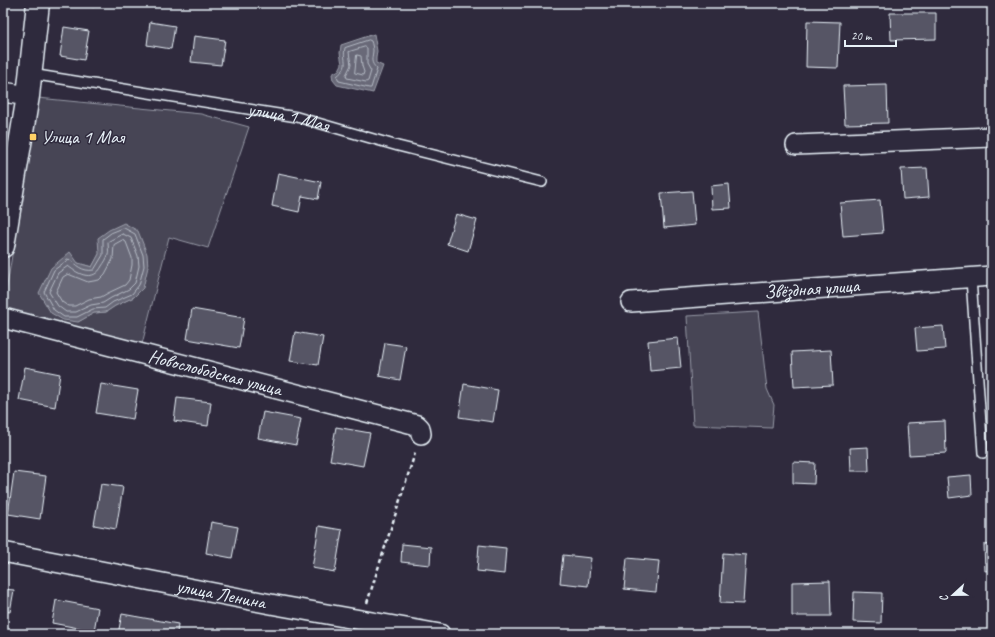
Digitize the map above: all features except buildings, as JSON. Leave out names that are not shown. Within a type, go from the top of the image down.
[{"type":"street","points":[[3,246],[28,96],[38,3]]},
{"type":"street","points":[[3,92],[28,96]]},
{"type":"street","points":[[796,145],[992,137]]},
{"type":"street","name":"Звёздная улица","points":[[631,302],[992,276]]},
{"type":"street","name":"Новослободская улица","points":[[3,318],[418,425],[421,434]]},
{"type":"street","name":"улица Ленина","points":[[3,552],[276,605],[440,634]]},
{"type":"lane","name":"улица 1 Мая","points":[[31,74],[297,117],[398,146],[542,182]]},
{"type":"lane","points":[[971,278],[983,453]]},
{"type":"path","points":[[361,620],[421,434]]},
{"type":"shaded area","points":[[38,98],[201,114],[249,127],[208,248],[169,237],[141,348],[3,310]],"holes":[[[99,254],[143,288],[134,297],[106,312],[94,313],[78,322],[78,263],[92,267]]]},
{"type":"shaded area","points":[[758,312],[767,389],[774,405],[772,428],[693,425],[687,316]]},
{"type":"water","points":[[374,34],[377,51],[376,63],[383,66],[373,93],[337,85],[333,80],[332,74],[339,70],[342,64],[340,53],[341,45]]},
{"type":"water","points":[[124,223],[138,231],[147,254],[148,267],[143,288],[134,297],[106,312],[94,313],[78,322],[63,320],[51,313],[39,293],[51,268],[70,252],[78,263],[92,267],[99,254],[98,238],[109,230]]},
{"type":"place","name":"Улица 1 Мая","points":[[33,137]]}]
